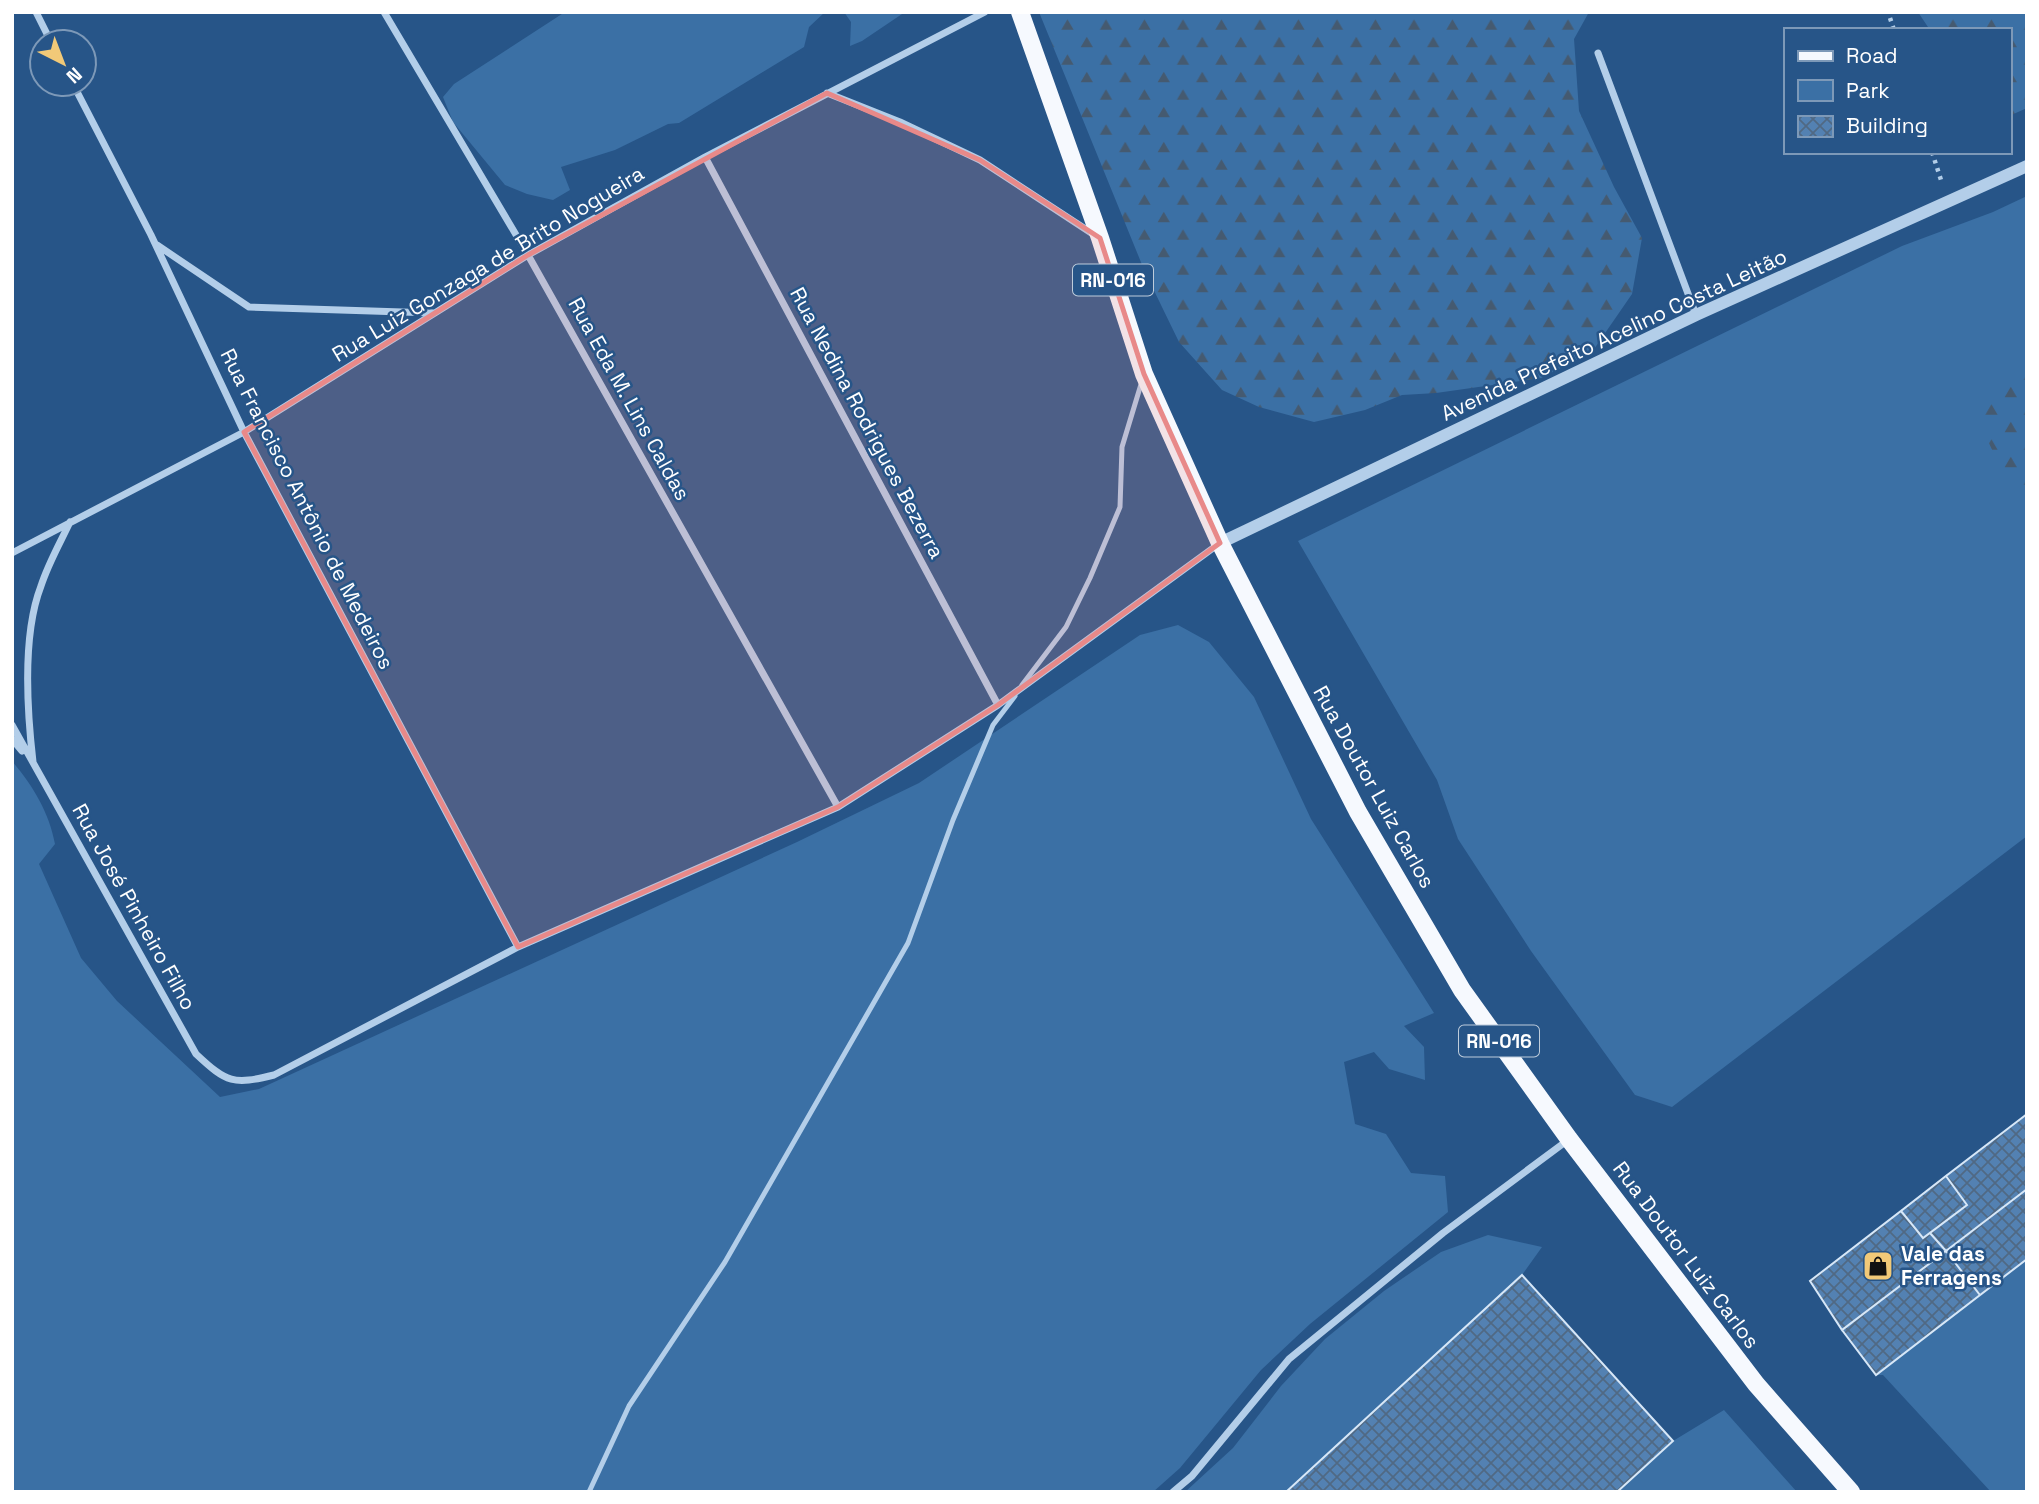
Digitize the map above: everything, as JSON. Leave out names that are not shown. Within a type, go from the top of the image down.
[{"type":"main road","name":"Rua Doutor Luiz Carlos","points":[[1020,12],[1100,238],[1144,374],[1220,543],[1358,812],[1462,990],[1569,1139],[1756,1384],[1852,1492]]},
{"type":"street","points":[[36,12],[44,28]]},
{"type":"street","name":"Rua Eda M. Lins Caldas","points":[[384,12],[528,255],[838,807]]},
{"type":"street","name":"Rua Luiz Gonzaga de Brito Nogueira","points":[[12,553],[244,432],[528,255],[705,157],[985,12]]},
{"type":"street","points":[[1598,52],[1696,315]]},
{"type":"street","points":[[827,93],[900,122],[980,160],[1100,238]]},
{"type":"street","name":"Rua Francisco Antônio de Medeiros","points":[[80,98],[156,244],[244,432],[518,947]]},
{"type":"street","name":"Rua Nedina Rodrigues Bezerra","points":[[705,157],[998,705]]},
{"type":"street","name":"Avenida Prefeito Acelino Costa Leitão","points":[[1220,543],[1696,315],[2027,166]]},
{"type":"street","points":[[156,244],[249,307],[435,313]]},
{"type":"street","points":[[34,766],[28,717],[29,644],[40,587],[70,522]]},
{"type":"street","points":[[518,947],[838,807],[998,705],[1220,543]]},
{"type":"street","name":"Rua José Pinheiro Filho","points":[[12,725],[197,1054],[220,1077],[246,1082],[274,1075],[518,947]]},
{"type":"street","points":[[12,739],[34,766]]},
{"type":"street","points":[[1173,1492],[1192,1476],[1289,1359],[1443,1233],[1569,1139]]},
{"type":"lane","points":[[589,1492],[629,1406],[725,1262],[908,943],[993,725],[1066,627],[1120,507],[1122,447],[1144,374]]},
{"type":"path","points":[[1890,18],[1893,28]]},
{"type":"highlighted area","points":[[827,93],[980,160],[1100,238],[1144,374],[1220,543],[998,705],[838,807],[518,947],[244,432],[528,255]]},
{"type":"green space","points":[[565,12],[825,12],[809,27],[804,47],[679,123],[668,124],[615,150],[561,167],[570,190],[553,200],[505,185],[453,122],[443,97],[454,84]]},
{"type":"green space","points":[[844,12],[905,12],[850,46],[851,22]]},
{"type":"green space","points":[[1039,12],[1589,12],[1574,39],[1579,111],[1614,187],[1642,238],[1632,294],[1592,352],[1541,378],[1436,393],[1402,395],[1365,410],[1314,422],[1259,407],[1222,390],[1179,342],[1145,272]]},
{"type":"green space","points":[[1918,12],[2027,12],[2027,108],[2011,115],[2011,28],[1929,28]]},
{"type":"green space","points":[[2027,196],[2027,836],[1672,1107],[1635,1095],[1531,951],[1458,839],[1437,780],[1298,541],[1902,246],[1993,212]]},
{"type":"green space","points":[[2027,373],[2027,503],[2006,480],[1970,402]]},
{"type":"green space","points":[[1178,625],[1209,642],[1254,697],[1311,819],[1434,1013],[1404,1026],[1424,1047],[1425,1080],[1389,1069],[1374,1052],[1344,1062],[1355,1124],[1386,1134],[1411,1173],[1445,1176],[1448,1212],[1310,1324],[1261,1370],[1180,1468],[1153,1492],[12,1492],[12,761],[27,780],[49,821],[55,844],[39,864],[81,958],[117,1001],[220,1097],[259,1089],[797,842],[919,783],[1140,635]]},
{"type":"green space","points":[[1488,1235],[1542,1247],[1522,1275],[1286,1492],[1185,1492],[1233,1448],[1281,1386],[1325,1339],[1384,1291],[1441,1252]]},
{"type":"green space","points":[[2027,1259],[2027,1492],[1991,1492],[1883,1375],[1876,1375]]},
{"type":"green space","points":[[1724,1410],[1797,1492],[1617,1492],[1673,1441]]},
{"type":"building","points":[[2027,1114],[2027,1189],[1946,1251],[1930,1233],[1967,1205],[1946,1176]]},
{"type":"building","points":[[1946,1176],[1967,1205],[1923,1238],[1901,1211]]},
{"type":"building","points":[[2027,1189],[2027,1259],[1980,1295],[1946,1251]]},
{"type":"building","name":"Vale das Ferragens","points":[[1901,1211],[1923,1238],[1930,1233],[1946,1251],[1842,1330],[1810,1281]]},
{"type":"building","points":[[1946,1251],[1980,1295],[1876,1375],[1842,1330]]},
{"type":"building","points":[[1522,1275],[1673,1441],[1617,1492],[1286,1492]]},
{"type":"place","name":"Vale das Ferragens","points":[[1878,1266]]}]
